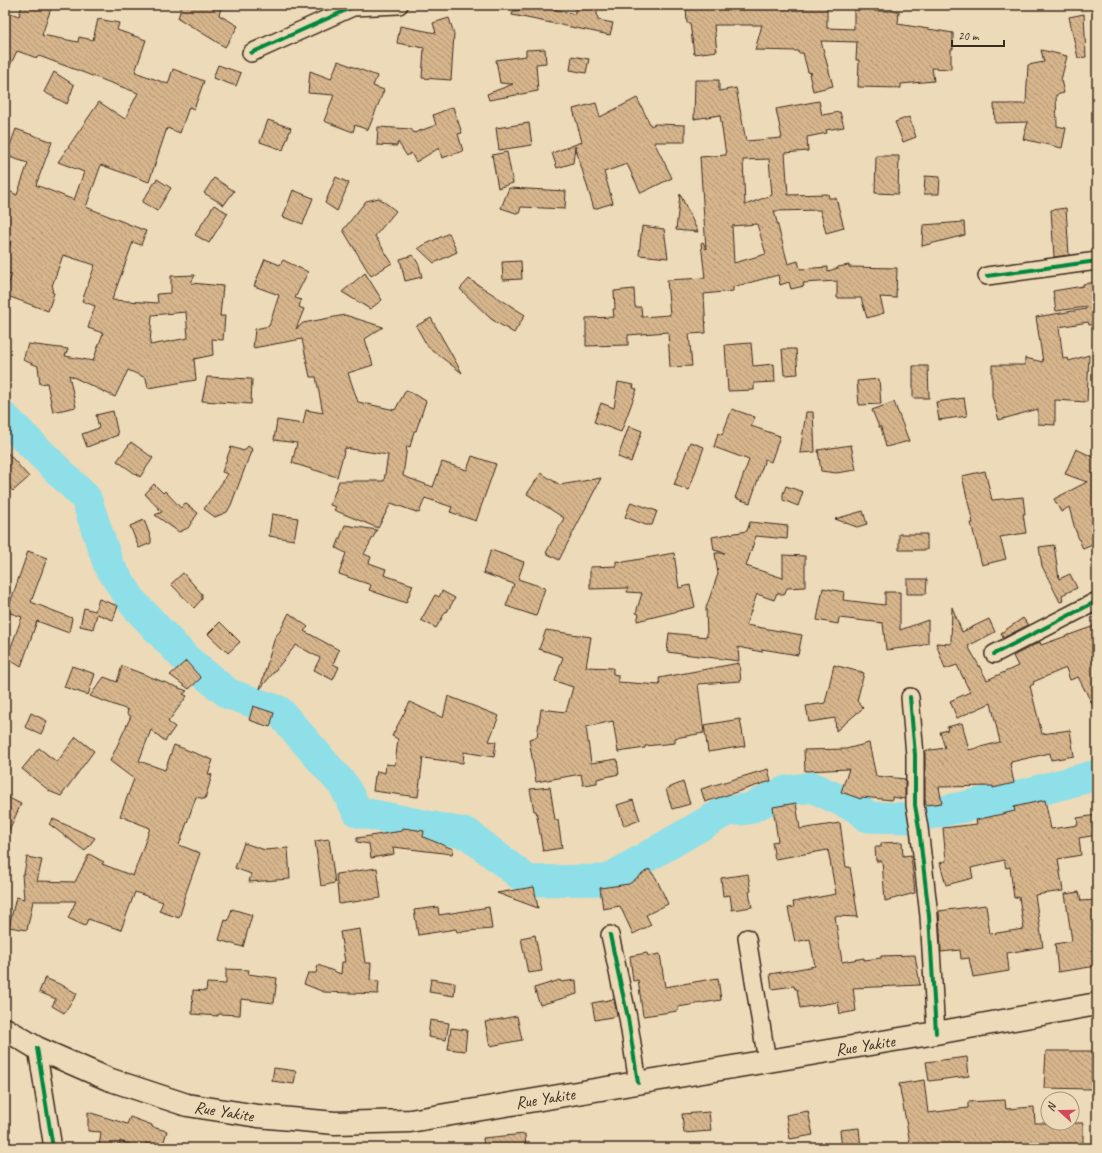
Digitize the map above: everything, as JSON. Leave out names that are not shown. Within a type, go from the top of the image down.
[{"type":"main road","name":"Rue Yakite","points":[[5,1029],[37,1048],[108,1079],[187,1105],[258,1116],[336,1123],[410,1121],[936,1033],[1097,1004]]},
{"type":"street","points":[[252,53],[353,7],[399,5]]},
{"type":"street","points":[[987,276],[1097,261]]},
{"type":"street","points":[[994,654],[1097,601]]},
{"type":"street","points":[[910,697],[915,755],[915,805],[929,916],[936,1033]]},
{"type":"street","points":[[610,935],[628,1018],[638,1083]]},
{"type":"street","points":[[747,938],[767,1061]]},
{"type":"street","points":[[37,1048],[53,1148]]},
{"type":"building","points":[[22,5],[52,5],[42,35],[78,42],[79,37],[93,40],[98,19],[119,23],[117,30],[146,40],[135,72],[168,84],[173,69],[204,81],[194,109],[189,107],[180,133],[167,128],[149,182],[101,165],[86,207],[146,231],[141,245],[133,242],[112,300],[158,303],[157,294],[171,293],[171,276],[195,275],[191,283],[223,286],[220,316],[225,316],[223,340],[212,339],[213,355],[194,359],[196,380],[148,388],[146,378],[128,370],[115,397],[69,375],[76,407],[53,412],[47,383],[40,384],[38,366],[23,360],[28,344],[68,349],[65,356],[93,361],[103,333],[88,328],[95,306],[82,301],[95,265],[63,255],[52,286],[52,292],[54,293],[48,311],[5,295],[12,274],[5,272],[5,257],[11,242],[5,239],[5,189],[17,195],[28,163],[6,156],[16,129],[52,142],[36,185],[74,200],[84,172],[58,162],[99,102],[125,119],[138,93],[39,56],[37,58],[17,51],[5,76],[5,11],[19,16]],"holes":[[[186,312],[188,338],[150,345],[152,315]]]},
{"type":"building","points":[[182,5],[222,5],[219,15],[238,26],[225,47],[178,18]]},
{"type":"building","points":[[575,5],[596,5],[598,20],[613,23],[610,35],[512,15],[513,11],[549,8],[575,14]]},
{"type":"building","points":[[686,5],[827,5],[827,28],[854,29],[854,5],[874,5],[874,11],[899,11],[898,24],[953,33],[951,69],[932,68],[934,81],[901,84],[901,88],[858,87],[859,60],[856,60],[857,42],[821,41],[833,86],[813,91],[809,74],[812,73],[808,72],[803,53],[798,53],[798,51],[755,50],[762,25],[714,25],[717,51],[694,54],[690,23],[687,23]]},
{"type":"building","points":[[1084,14],[1086,57],[1078,58],[1069,17]]},
{"type":"building","points":[[449,18],[454,34],[451,80],[422,78],[424,48],[397,43],[400,26],[436,33],[433,23]]},
{"type":"building","points":[[545,49],[546,63],[536,64],[538,91],[489,100],[487,94],[513,84],[500,83],[496,60],[526,56],[526,50]]},
{"type":"building","points":[[1041,50],[1067,56],[1061,80],[1064,93],[1056,95],[1057,126],[1066,128],[1062,148],[1023,139],[1028,122],[995,123],[994,104],[1026,104],[1028,65],[1044,62]]},
{"type":"building","points":[[572,56],[589,59],[586,73],[570,70]]},
{"type":"building","points":[[338,61],[377,76],[373,86],[384,90],[368,130],[355,125],[353,132],[324,121],[334,95],[308,93],[310,71],[331,79]]},
{"type":"building","points":[[218,65],[241,73],[236,86],[213,78]]},
{"type":"building","points":[[54,72],[74,85],[67,104],[44,92]]},
{"type":"building","points":[[695,80],[719,80],[719,91],[736,88],[746,141],[782,138],[776,109],[819,101],[822,115],[840,112],[844,127],[826,130],[827,133],[807,137],[808,151],[785,153],[788,195],[828,194],[829,198],[836,198],[844,228],[826,233],[820,210],[774,211],[788,264],[798,261],[800,269],[828,267],[828,271],[849,265],[849,267],[897,268],[896,298],[880,297],[884,313],[867,318],[861,298],[837,298],[837,281],[803,283],[804,286],[791,289],[789,282],[780,285],[778,275],[733,287],[733,291],[704,294],[706,333],[689,334],[692,366],[670,367],[668,332],[628,335],[628,345],[586,346],[586,318],[614,317],[614,291],[634,289],[635,307],[641,307],[642,317],[670,315],[667,280],[705,278],[701,243],[703,242],[706,249],[700,157],[726,155],[720,115],[694,119]],"holes":[[[769,159],[772,195],[745,205],[743,160]],[[757,224],[766,254],[734,263],[732,226]]]},
{"type":"building","points":[[637,98],[651,126],[655,124],[685,125],[685,142],[654,142],[672,178],[641,193],[627,164],[604,172],[613,203],[594,209],[575,146],[573,163],[557,168],[552,153],[582,142],[573,109],[596,103],[600,117]]},
{"type":"building","points":[[453,107],[462,133],[458,134],[463,151],[442,158],[439,148],[416,162],[411,153],[407,156],[398,142],[397,146],[377,145],[378,127],[411,129],[414,133],[436,125],[433,115]]},
{"type":"building","points":[[909,117],[916,137],[903,142],[895,122]]},
{"type":"building","points":[[268,120],[291,128],[283,150],[260,142]]},
{"type":"building","points":[[529,123],[532,145],[499,150],[496,128]]},
{"type":"building","points":[[507,152],[513,183],[498,188],[492,155]]},
{"type":"building","points":[[876,156],[899,156],[898,194],[875,193]]},
{"type":"building","points":[[925,176],[940,177],[939,194],[924,194]]},
{"type":"building","points":[[336,177],[349,183],[337,211],[325,203]]},
{"type":"building","points":[[214,178],[234,191],[224,205],[204,193]]},
{"type":"building","points":[[157,179],[171,188],[157,211],[142,202]]},
{"type":"building","points":[[509,188],[566,191],[565,209],[521,207],[519,214],[501,208]]},
{"type":"building","points":[[293,190],[313,198],[303,224],[283,217]]},
{"type":"building","points":[[680,194],[698,232],[676,230]]},
{"type":"building","points":[[379,198],[396,211],[375,236],[392,263],[371,276],[343,230],[366,201]]},
{"type":"building","points":[[214,205],[228,213],[209,243],[195,235]]},
{"type":"building","points":[[1066,208],[1069,255],[1054,257],[1051,210]]},
{"type":"building","points":[[964,222],[965,235],[922,246],[923,225]]},
{"type":"building","points":[[642,226],[664,229],[668,258],[639,255]]},
{"type":"building","points":[[449,233],[457,252],[434,263],[418,248]]},
{"type":"building","points":[[413,255],[419,265],[422,277],[405,281],[400,259]]},
{"type":"building","points":[[265,259],[280,265],[283,260],[308,272],[295,298],[301,300],[299,307],[304,309],[296,329],[303,323],[345,315],[383,327],[365,339],[373,365],[348,373],[358,402],[395,410],[406,390],[426,401],[416,431],[414,431],[410,447],[407,446],[403,476],[433,487],[442,462],[467,470],[472,456],[496,464],[476,521],[450,512],[452,507],[425,498],[419,513],[391,503],[378,528],[334,510],[336,507],[330,505],[339,481],[384,481],[388,455],[345,448],[337,477],[292,463],[297,443],[274,440],[277,420],[303,424],[306,410],[323,413],[316,377],[310,377],[302,339],[253,348],[255,329],[269,326],[279,295],[254,286]]},
{"type":"building","points":[[521,261],[522,279],[503,280],[502,262]]},
{"type":"building","points":[[365,273],[382,300],[370,309],[342,292]]},
{"type":"building","points":[[469,279],[525,315],[514,333],[491,319],[460,289]]},
{"type":"building","points":[[1097,282],[1097,324],[1089,325],[1088,322],[1059,327],[1063,359],[1068,358],[1069,361],[1089,355],[1087,402],[1055,400],[1055,425],[1038,424],[1038,409],[999,420],[992,396],[992,365],[1025,365],[1025,358],[1043,362],[1036,317],[1086,309],[1086,307],[1056,311],[1053,291]]},
{"type":"building","points":[[431,318],[462,373],[428,347],[416,326]]},
{"type":"building","points":[[751,343],[753,366],[774,364],[775,382],[754,383],[754,390],[728,391],[725,345]]},
{"type":"building","points":[[782,349],[796,349],[798,374],[784,375]]},
{"type":"building","points":[[913,366],[928,366],[929,398],[913,398]]},
{"type":"building","points":[[207,377],[252,379],[251,404],[202,401]]},
{"type":"building","points":[[879,379],[881,404],[859,405],[857,381]]},
{"type":"building","points":[[618,382],[634,385],[633,388],[637,389],[621,432],[594,422],[601,403],[614,408]]},
{"type":"building","points":[[964,398],[967,416],[939,420],[936,402]]},
{"type":"building","points":[[894,402],[909,441],[886,447],[881,427],[879,427],[872,410]]},
{"type":"building","points":[[732,409],[755,417],[751,426],[780,436],[771,462],[765,459],[750,503],[735,498],[749,460],[714,447],[718,433],[722,435]]},
{"type":"building","points":[[113,411],[118,435],[87,447],[82,434],[99,428],[96,415]]},
{"type":"building","points":[[806,412],[813,412],[815,452],[800,453]]},
{"type":"building","points":[[629,426],[642,431],[631,462],[618,457]]},
{"type":"building","points":[[131,442],[153,458],[140,477],[117,461]]},
{"type":"building","points":[[690,442],[704,447],[689,490],[674,485]]},
{"type":"building","points":[[851,445],[856,470],[836,473],[821,471],[818,450]]},
{"type":"building","points":[[248,446],[252,449],[231,505],[227,512],[215,517],[204,509],[228,474],[222,472],[231,447],[244,451]]},
{"type":"building","points":[[1076,449],[1097,459],[1097,543],[1083,549],[1075,529],[1069,507],[1061,512],[1054,499],[1087,482],[1065,474]]},
{"type":"building","points":[[5,450],[29,477],[13,491],[5,482]]},
{"type":"building","points":[[985,471],[992,500],[1023,497],[1025,514],[1023,514],[1026,533],[1000,537],[1006,559],[982,565],[971,523],[973,523],[962,476]]},
{"type":"building","points":[[541,473],[560,485],[601,478],[559,560],[546,553],[564,518],[527,494]]},
{"type":"building","points":[[154,484],[163,493],[165,491],[181,508],[185,503],[198,513],[188,528],[179,532],[155,515],[162,512],[145,494]]},
{"type":"building","points":[[786,486],[803,492],[798,506],[783,500],[783,494]]},
{"type":"building","points":[[631,502],[657,511],[652,525],[646,525],[625,517]]},
{"type":"building","points":[[863,511],[867,524],[857,527],[835,519]]},
{"type":"building","points":[[272,514],[298,518],[294,540],[269,536]]},
{"type":"building","points":[[144,520],[151,538],[151,543],[139,548],[130,526]]},
{"type":"building","points":[[750,522],[788,526],[787,539],[756,536],[746,566],[783,578],[783,555],[805,556],[805,587],[787,588],[784,595],[777,593],[774,600],[757,594],[746,625],[802,635],[798,655],[762,649],[762,652],[738,647],[739,661],[667,652],[669,633],[707,637],[706,608],[718,574],[715,553],[725,553],[714,550],[712,537],[747,531]]},
{"type":"building","points":[[345,525],[377,530],[364,554],[371,557],[369,563],[386,569],[384,575],[413,585],[406,603],[369,590],[371,585],[339,574],[346,553],[336,548]]},
{"type":"building","points":[[899,534],[927,534],[927,550],[899,550]]},
{"type":"building","points":[[1054,545],[1059,579],[1070,574],[1077,588],[1062,595],[1063,601],[1060,602],[1042,566],[1039,547]]},
{"type":"building","points":[[491,550],[524,562],[518,579],[545,588],[536,616],[506,606],[514,584],[483,573]]},
{"type":"building","points":[[28,551],[47,558],[31,602],[72,618],[69,633],[37,621],[21,667],[7,658],[22,617],[7,612]]},
{"type":"building","points":[[674,553],[679,588],[690,585],[695,607],[637,621],[639,614],[636,613],[642,593],[627,592],[628,588],[590,589],[590,567],[616,566],[616,561],[624,562]]},
{"type":"building","points":[[183,573],[202,594],[202,599],[194,608],[171,584]]},
{"type":"building","points":[[907,579],[927,579],[926,594],[907,594]]},
{"type":"building","points":[[823,588],[844,592],[843,600],[885,605],[885,592],[900,592],[900,630],[928,620],[928,643],[920,646],[886,650],[883,623],[839,618],[838,624],[817,620]]},
{"type":"building","points":[[442,591],[455,598],[436,628],[421,620],[435,595],[439,597]]},
{"type":"building","points":[[99,599],[118,606],[113,620],[97,614],[93,629],[80,626],[84,608],[95,611]]},
{"type":"building","points":[[952,607],[962,632],[989,619],[995,632],[968,646],[987,680],[1018,666],[1013,656],[1040,642],[1041,645],[1097,625],[1097,713],[1078,677],[1070,680],[1066,668],[1033,682],[1034,684],[1030,686],[1042,734],[1070,730],[1074,756],[1051,760],[1050,753],[1011,762],[1010,764],[1014,783],[993,788],[993,786],[939,787],[942,803],[926,805],[925,751],[945,748],[940,732],[948,730],[947,727],[962,723],[969,750],[1000,742],[991,703],[957,718],[950,701],[970,692],[957,665],[945,669],[936,643],[951,644]]},
{"type":"building","points":[[289,613],[308,627],[304,631],[339,650],[333,664],[339,667],[333,680],[314,670],[320,658],[296,645],[260,689],[275,637],[280,631]]},
{"type":"building","points":[[1023,618],[1028,625],[1003,638],[1001,633]]},
{"type":"building","points":[[220,622],[240,642],[228,653],[208,634]]},
{"type":"building","points":[[546,630],[591,637],[586,667],[613,668],[613,674],[618,675],[618,682],[660,685],[659,678],[739,663],[741,681],[698,684],[704,733],[675,738],[675,743],[645,746],[645,748],[618,752],[613,721],[586,727],[591,763],[617,759],[619,774],[597,779],[597,783],[583,785],[581,774],[536,782],[529,739],[537,737],[541,709],[566,712],[573,687],[555,681],[563,657],[539,649]]},
{"type":"building","points":[[186,661],[201,678],[189,689],[170,675]]},
{"type":"building","points":[[834,665],[864,673],[857,701],[863,708],[836,731],[835,718],[809,722],[806,706],[825,703]]},
{"type":"building","points":[[72,666],[95,674],[88,695],[64,687]]},
{"type":"building","points":[[122,666],[187,691],[183,694],[187,696],[168,722],[175,727],[165,741],[151,730],[139,761],[165,770],[174,745],[213,760],[208,774],[212,775],[205,799],[196,797],[179,845],[200,853],[183,901],[184,902],[179,918],[159,911],[163,902],[135,892],[121,930],[88,919],[85,926],[68,918],[76,901],[33,901],[27,930],[9,927],[16,897],[24,899],[22,874],[24,874],[27,857],[42,860],[37,881],[75,882],[89,854],[104,862],[102,864],[133,876],[150,828],[120,816],[134,779],[110,761],[131,716],[127,714],[128,710],[90,696],[104,677],[117,682]]},
{"type":"building","points":[[448,696],[499,716],[489,741],[496,742],[494,757],[464,752],[463,763],[423,758],[418,797],[373,791],[377,771],[385,773],[386,764],[395,765],[398,739],[392,736],[410,702],[443,718]]},
{"type":"building","points":[[253,706],[274,713],[270,727],[249,720]]},
{"type":"building","points":[[31,713],[47,721],[41,734],[25,727]]},
{"type":"building","points":[[740,719],[745,746],[708,752],[704,725]]},
{"type":"building","points":[[76,737],[94,751],[61,796],[51,792],[22,769],[39,748],[57,762]]},
{"type":"building","points":[[869,743],[876,776],[905,779],[905,799],[892,797],[892,800],[862,797],[861,799],[841,792],[849,769],[805,771],[804,750],[846,749]]},
{"type":"building","points":[[768,769],[771,781],[705,802],[701,789]]},
{"type":"building","points":[[683,782],[690,804],[672,809],[666,789]]},
{"type":"building","points":[[550,787],[555,820],[558,820],[562,848],[543,851],[536,811],[534,811],[530,789]]},
{"type":"building","points":[[5,796],[21,804],[5,839]]},
{"type":"building","points":[[633,800],[640,820],[624,826],[617,805]]},
{"type":"building","points":[[1045,800],[1051,829],[1078,825],[1077,818],[1097,815],[1097,835],[1079,838],[1081,855],[1058,859],[1063,891],[1035,895],[1043,947],[1007,953],[1009,971],[973,977],[969,958],[961,959],[960,950],[941,952],[939,911],[986,905],[990,934],[1024,929],[1019,897],[1014,898],[1010,867],[1006,868],[1004,860],[971,868],[973,878],[946,885],[940,863],[946,861],[943,828],[977,824],[976,820],[1015,811],[1014,807]]},
{"type":"building","points":[[796,803],[800,829],[840,823],[846,867],[850,867],[858,917],[835,916],[842,962],[864,958],[864,960],[881,958],[881,956],[915,955],[920,985],[853,988],[856,1011],[840,1014],[838,1002],[800,1008],[797,989],[795,989],[794,986],[772,989],[770,974],[815,966],[810,939],[795,942],[788,908],[794,907],[793,902],[836,894],[828,850],[775,859],[772,842],[778,841],[773,807]]},
{"type":"building","points":[[53,819],[95,838],[85,851],[49,824]]},
{"type":"building","points":[[403,828],[424,831],[423,837],[453,849],[452,854],[393,847],[394,854],[371,858],[369,844],[357,842],[357,838],[402,831]]},
{"type":"building","points":[[329,839],[335,883],[321,886],[315,841]]},
{"type":"building","points":[[902,842],[903,856],[911,855],[915,893],[885,901],[882,861],[876,861],[875,847],[881,847],[881,843]]},
{"type":"building","points":[[244,843],[265,850],[288,848],[290,879],[249,882],[251,874],[235,868]]},
{"type":"building","points":[[377,868],[381,898],[339,904],[336,874]]},
{"type":"building","points":[[649,869],[656,878],[668,904],[646,915],[651,925],[633,934],[620,906],[603,909],[600,888],[629,884]]},
{"type":"building","points":[[748,874],[752,907],[732,910],[730,895],[723,896],[721,878]]},
{"type":"building","points":[[534,887],[538,908],[497,893]]},
{"type":"building","points":[[1079,892],[1081,901],[1097,900],[1097,966],[1058,972],[1055,944],[1072,941],[1065,894]]},
{"type":"building","points":[[438,907],[439,915],[489,907],[492,929],[457,932],[456,929],[418,935],[414,910]]},
{"type":"building","points":[[232,909],[252,915],[243,947],[219,940],[225,920],[228,921]]},
{"type":"building","points":[[360,929],[365,963],[371,963],[370,980],[379,981],[378,994],[324,992],[304,984],[308,973],[316,973],[318,965],[341,974],[342,962],[345,962],[340,932]]},
{"type":"building","points":[[535,935],[542,971],[528,973],[521,938]]},
{"type":"building","points":[[647,953],[648,956],[660,954],[665,987],[718,978],[721,1000],[678,1007],[678,1011],[643,1016],[638,980],[633,981],[630,956]]},
{"type":"building","points":[[226,969],[249,970],[248,974],[277,978],[274,1003],[241,999],[240,1015],[218,1014],[218,1016],[192,1014],[193,990],[206,991],[207,983],[226,984]]},
{"type":"building","points":[[45,978],[66,987],[77,994],[64,1013],[52,1006],[56,999],[39,992]]},
{"type":"building","points":[[431,979],[455,983],[454,996],[429,992]]},
{"type":"building","points":[[560,980],[561,982],[576,980],[577,994],[540,1005],[534,988]]},
{"type":"building","points":[[614,999],[617,1016],[595,1020],[592,1003]]},
{"type":"building","points":[[517,1016],[522,1040],[490,1046],[485,1022]]},
{"type":"building","points":[[430,1020],[449,1023],[446,1040],[428,1037]]},
{"type":"building","points":[[451,1028],[467,1030],[465,1051],[448,1049]]},
{"type":"building","points":[[1046,1051],[1092,1051],[1092,1089],[1044,1088]]},
{"type":"building","points":[[967,1057],[969,1076],[929,1081],[926,1062]]},
{"type":"building","points":[[274,1068],[296,1071],[294,1084],[272,1081]]},
{"type":"building","points":[[924,1080],[928,1113],[968,1108],[968,1102],[1005,1100],[1006,1109],[1034,1107],[1035,1123],[1040,1123],[1040,1131],[1080,1131],[1080,1123],[1083,1123],[1083,1148],[1062,1148],[1062,1146],[1042,1148],[911,1148],[899,1084]]},
{"type":"building","points":[[808,1111],[813,1135],[790,1139],[786,1115]]},
{"type":"building","points":[[88,1112],[127,1124],[130,1117],[152,1125],[152,1127],[167,1131],[162,1148],[146,1143],[144,1148],[139,1148],[120,1141],[119,1148],[99,1148],[101,1132],[88,1131]]},
{"type":"building","points":[[709,1112],[711,1131],[684,1133],[682,1114]]},
{"type":"building","points":[[859,1128],[861,1148],[842,1148],[840,1130]]},
{"type":"building","points":[[525,1134],[526,1148],[484,1148],[483,1138]]},
{"type":"waterway","points":[[5,418],[86,498],[109,566],[134,604],[186,659],[229,694],[279,711],[344,786],[358,812],[468,834],[528,881],[607,880],[726,811],[748,809],[786,791],[812,787],[859,809],[868,817],[910,818],[1025,794],[1097,775]]},
{"type":"cycle path","points":[[251,53],[353,7],[399,5]]},
{"type":"cycle path","points":[[987,276],[1097,261]]},
{"type":"cycle path","points":[[994,654],[1097,601]]},
{"type":"cycle path","points":[[910,697],[915,755],[915,805],[929,916],[936,1033]]},
{"type":"cycle path","points":[[610,935],[628,1018],[638,1083]]},
{"type":"cycle path","points":[[37,1048],[53,1148]]}]
